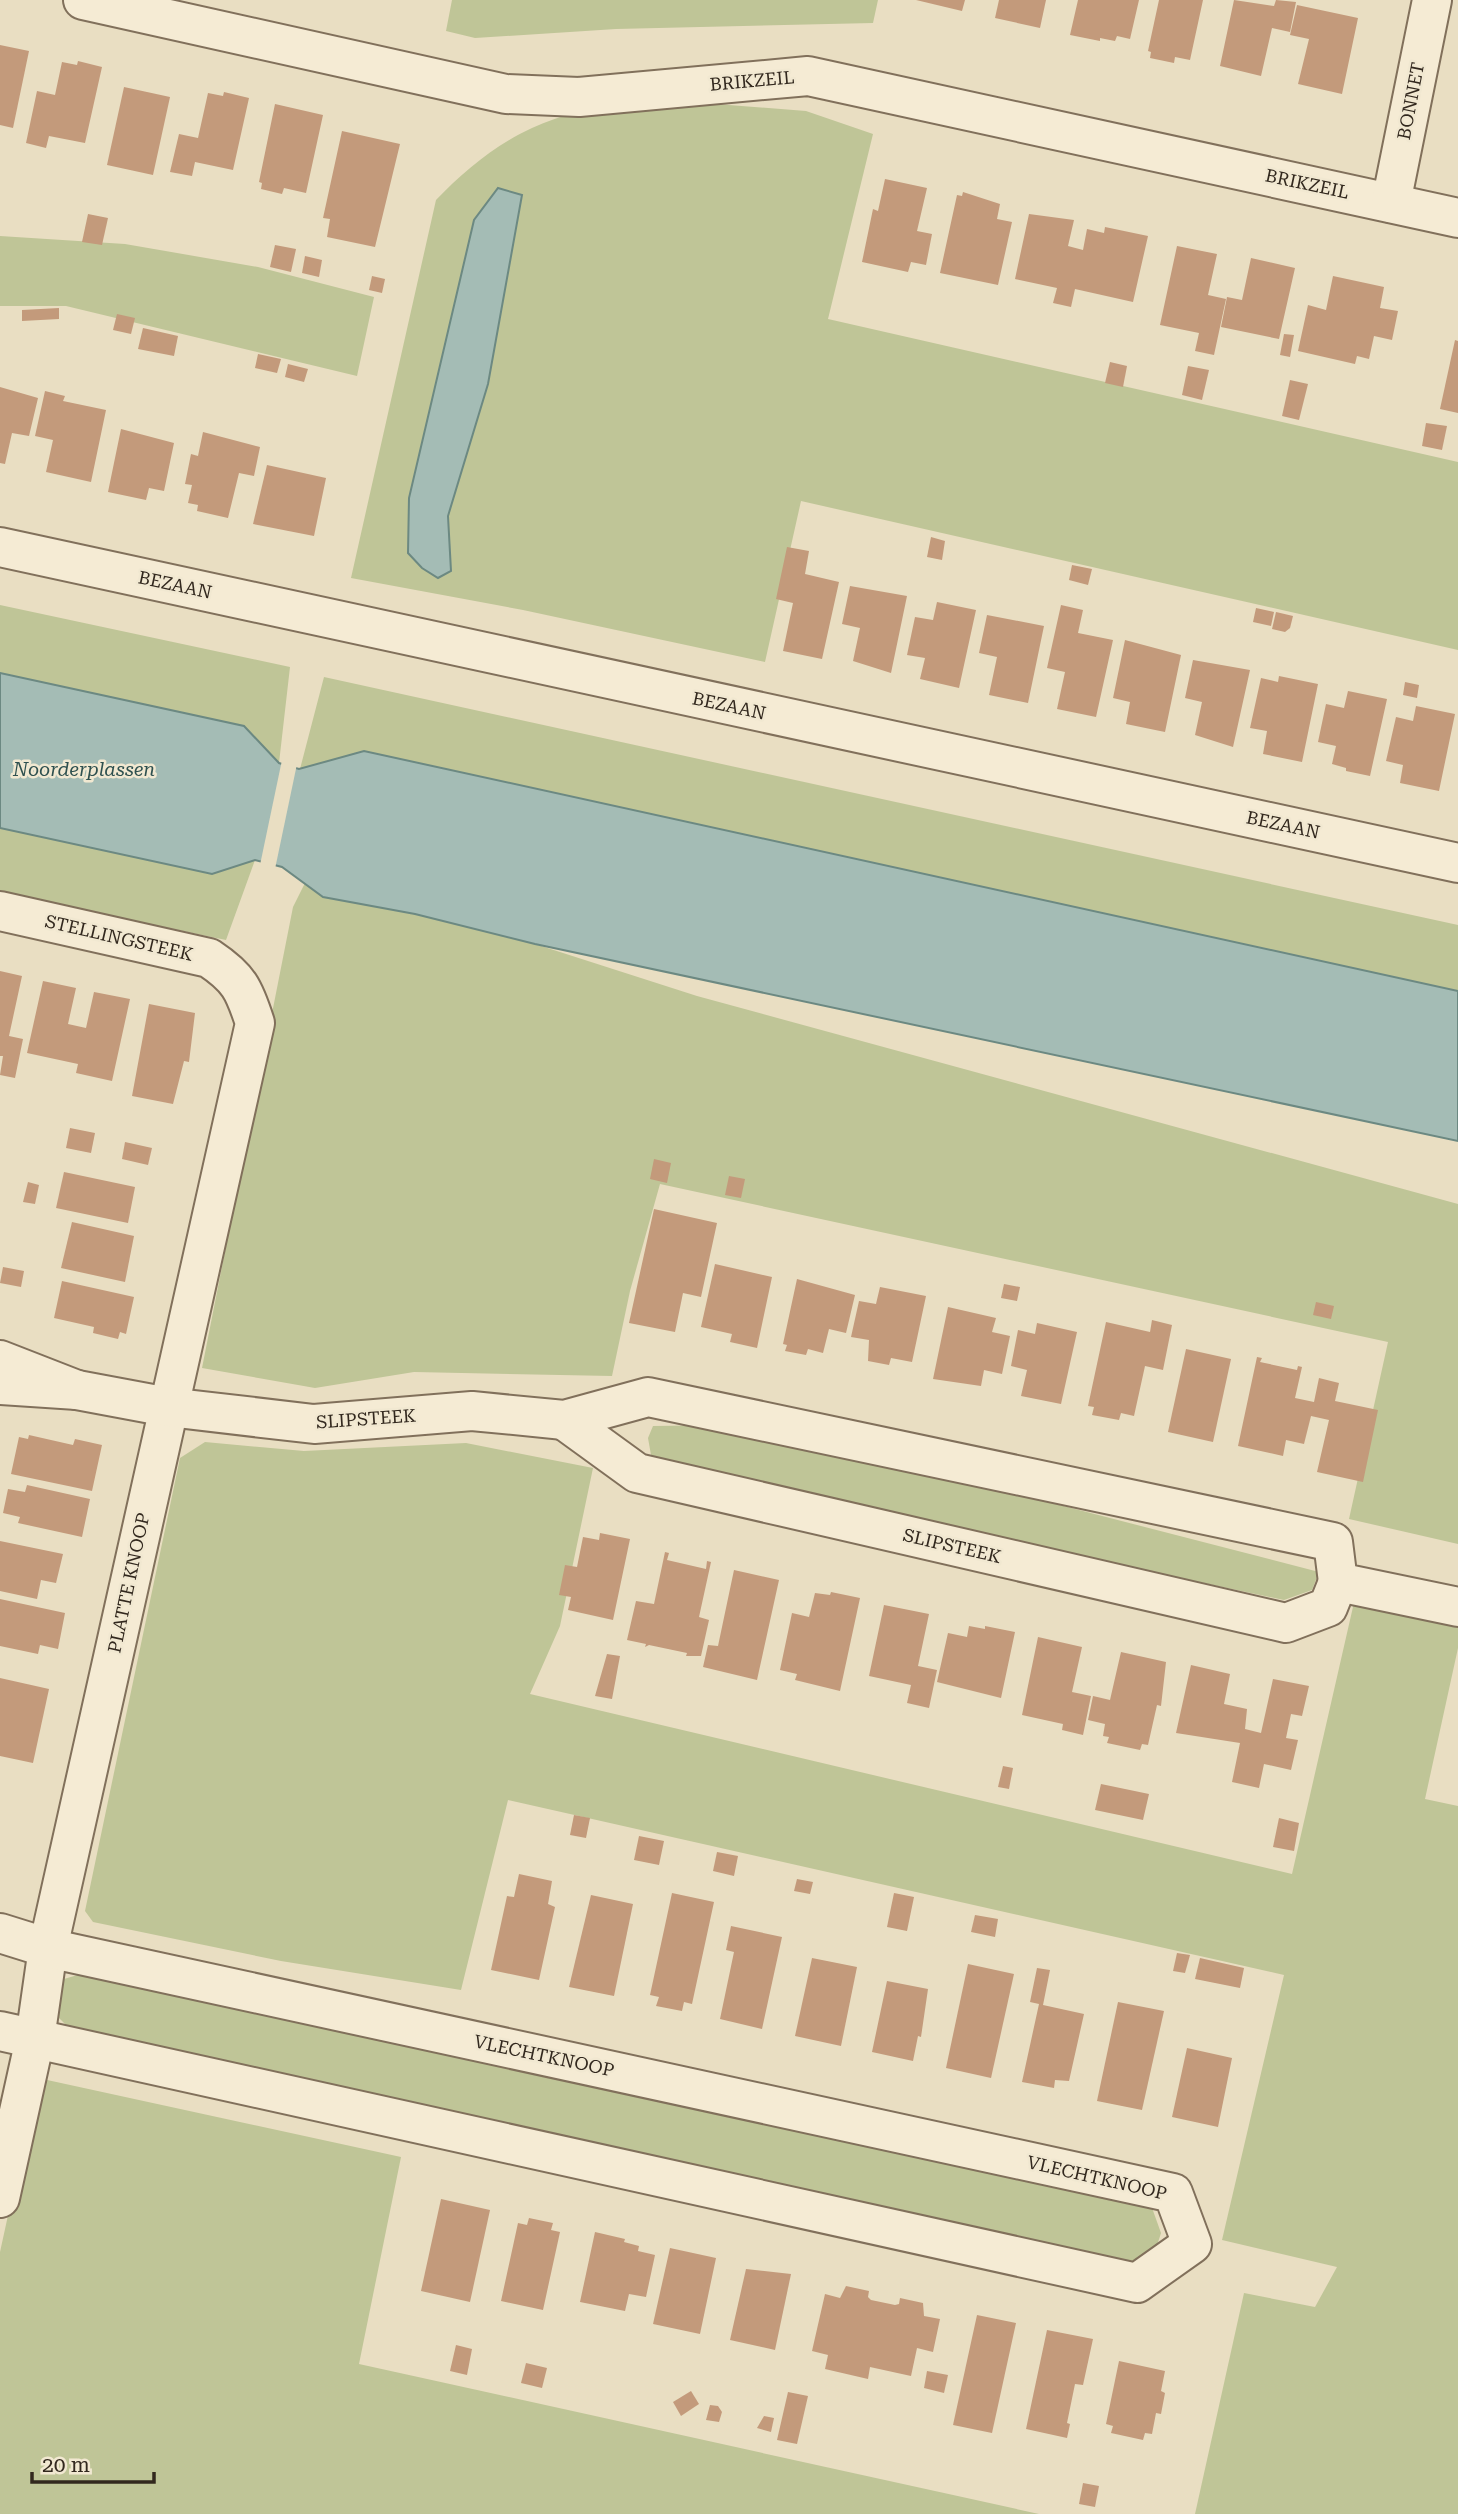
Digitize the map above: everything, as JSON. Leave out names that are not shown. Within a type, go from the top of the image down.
[{"type":"street","name":"BRIKZEIL","points":[[83,0],[217,15],[506,94],[579,97],[808,76],[1458,218]]},
{"type":"street","name":"BONNET","points":[[1391,203],[1432,0]]},
{"type":"street","name":"BEZAAN","points":[[0,547],[1458,863]]},
{"type":"street","name":"STELLINGSTEEK","points":[[0,911],[209,958],[233,974]]},
{"type":"street","name":"PLATTE KNOOP","points":[[0,2198],[17,2035],[48,1948],[255,1023],[246,993],[233,974]]},
{"type":"street","points":[[0,1360],[77,1390]]},
{"type":"street","points":[[0,1385],[77,1390]]},
{"type":"street","name":"SLIPSTEEK","points":[[77,1390],[168,1407],[314,1424],[472,1411],[564,1420],[648,1397],[1333,1542],[1338,1582],[1328,1607],[1286,1623],[637,1473],[564,1420]]},
{"type":"street","points":[[1338,1582],[1458,1606]]},
{"type":"street","points":[[0,1933],[48,1948]]},
{"type":"street","name":"VLECHTKNOOP","points":[[17,2035],[1137,2283],[1192,2244],[1173,2193],[48,1948]]},
{"type":"green space","points":[[452,0],[878,0],[873,23],[616,29],[475,38],[446,31]]},
{"type":"green space","points":[[626,97],[806,111],[873,134],[828,319],[1458,462],[1458,650],[801,501],[765,662],[523,610],[351,578],[436,200],[505,142],[555,119]]},
{"type":"green space","points":[[0,236],[125,244],[258,267],[374,297],[357,376],[66,306],[0,306]]},
{"type":"green space","points":[[0,605],[290,667],[279,763],[244,726],[0,673]]},
{"type":"green space","points":[[324,677],[1458,925],[1458,991],[364,751],[300,769]]},
{"type":"green space","points":[[0,828],[212,874],[255,860],[226,940],[0,893]]},
{"type":"green space","points":[[305,883],[323,897],[415,914],[535,944],[697,996],[1458,1204],[1458,1544],[1349,1519],[1388,1342],[660,1184],[630,1291],[612,1376],[414,1372],[315,1388],[202,1368],[293,907]]},
{"type":"green space","points":[[732,1425],[959,1479],[1319,1572],[1312,1590],[1284,1600],[907,1520],[754,1480],[701,1480],[651,1455],[648,1438],[653,1426]]},
{"type":"green space","points":[[205,1442],[304,1451],[466,1443],[593,1468],[560,1626],[530,1694],[1292,1874],[1358,1585],[1458,1607],[1458,1648],[1425,1799],[1458,1806],[1458,2514],[1195,2514],[1244,2293],[1315,2307],[1337,2267],[1222,2240],[1284,1975],[508,1800],[461,1990],[281,1961],[93,1922],[85,1911],[180,1458]]},
{"type":"green space","points":[[81,1974],[1151,2205],[1161,2233],[1154,2255],[1134,2263],[74,2033],[55,2014],[64,1979]]},
{"type":"green space","points":[[38,2078],[401,2157],[359,2364],[1039,2514],[0,2514],[0,2252]]},
{"type":"water","points":[[498,188],[522,195],[488,384],[448,516],[451,571],[438,578],[422,568],[408,553],[409,498],[474,220]]},
{"type":"water","name":"Noorderplassen","points":[[0,673],[244,726],[279,763],[299,769],[364,751],[1458,991],[1458,1141],[535,944],[415,914],[323,897],[282,867],[255,860],[212,874],[0,828]]},
{"type":"pier","points":[[282,760],[297,764],[275,869],[260,865]]},
{"type":"building","points":[[916,0],[965,0],[962,11]]},
{"type":"building","points":[[999,0],[1046,0],[1040,28],[995,18]]},
{"type":"building","points":[[1078,0],[1139,0],[1130,39],[1117,36],[1115,41],[1100,38],[1100,41],[1070,35]]},
{"type":"building","points":[[1159,0],[1203,0],[1190,60],[1175,57],[1174,63],[1150,58],[1151,52],[1148,51]]},
{"type":"building","points":[[1234,0],[1274,6],[1276,0],[1296,2],[1290,32],[1272,28],[1261,76],[1220,66]]},
{"type":"building","points":[[1297,5],[1358,18],[1342,94],[1298,84],[1309,39],[1290,35]]},
{"type":"building","points":[[0,45],[29,51],[13,128],[0,125]]},
{"type":"building","points":[[78,61],[102,67],[85,143],[49,136],[46,148],[26,143],[37,91],[55,95],[62,62],[77,65]]},
{"type":"building","points":[[124,87],[170,97],[153,175],[107,165]]},
{"type":"building","points":[[224,92],[249,98],[233,170],[195,162],[192,176],[170,172],[179,134],[198,138],[208,93],[223,96]]},
{"type":"building","points":[[275,104],[323,115],[306,193],[284,188],[282,194],[261,189],[262,183],[259,182]]},
{"type":"building","points":[[342,131],[400,144],[375,247],[327,237],[330,219],[323,218]]},
{"type":"building","points":[[885,179],[927,188],[917,231],[932,234],[926,265],[911,262],[908,272],[862,262],[873,209],[878,211]]},
{"type":"building","points":[[963,192],[1000,204],[997,219],[1012,222],[998,285],[940,273],[957,195],[962,196]]},
{"type":"building","points":[[88,214],[108,218],[102,245],[82,242]]},
{"type":"building","points":[[1029,214],[1074,220],[1068,246],[1083,250],[1087,229],[1104,233],[1105,227],[1148,236],[1133,302],[1075,289],[1071,307],[1053,303],[1057,288],[1015,279]]},
{"type":"building","points":[[275,245],[296,249],[291,272],[270,267]]},
{"type":"building","points":[[1177,246],[1217,254],[1208,295],[1226,299],[1214,355],[1195,351],[1199,333],[1160,325]]},
{"type":"building","points":[[305,256],[322,260],[319,277],[302,273]]},
{"type":"building","points":[[1251,258],[1295,268],[1279,339],[1221,327],[1227,297],[1242,300]]},
{"type":"building","points":[[372,276],[385,279],[382,293],[369,290]]},
{"type":"building","points":[[1333,276],[1384,287],[1380,308],[1398,311],[1392,340],[1374,336],[1369,359],[1357,356],[1355,364],[1298,351],[1308,305],[1326,310]]},
{"type":"building","points":[[59,308],[59,319],[22,321],[22,310]]},
{"type":"building","points":[[117,314],[135,318],[131,334],[113,330]]},
{"type":"building","points":[[143,328],[178,336],[174,356],[138,349]]},
{"type":"building","points":[[1284,334],[1294,335],[1290,357],[1280,355]]},
{"type":"building","points":[[1455,340],[1458,341],[1458,413],[1440,409]]},
{"type":"building","points":[[258,354],[281,359],[277,373],[255,368]]},
{"type":"building","points":[[1110,362],[1127,366],[1123,387],[1105,383]]},
{"type":"building","points":[[288,364],[308,369],[304,382],[285,377]]},
{"type":"building","points":[[1188,366],[1209,370],[1202,400],[1182,395]]},
{"type":"building","points":[[1290,380],[1308,384],[1299,420],[1282,416]]},
{"type":"building","points":[[0,387],[38,398],[29,436],[12,433],[5,464],[0,463]]},
{"type":"building","points":[[45,391],[65,396],[63,401],[106,410],[91,482],[46,472],[53,440],[35,436]]},
{"type":"building","points":[[1426,423],[1447,426],[1442,450],[1422,446]]},
{"type":"building","points":[[121,429],[174,443],[164,491],[149,488],[146,500],[108,492]]},
{"type":"building","points":[[203,432],[260,447],[254,476],[239,473],[228,518],[197,511],[198,505],[188,503],[192,485],[185,484],[191,454],[198,456]]},
{"type":"building","points":[[267,465],[326,478],[314,536],[253,524]]},
{"type":"building","points":[[931,537],[945,541],[942,560],[927,557]]},
{"type":"building","points":[[787,547],[809,551],[805,574],[839,582],[822,659],[783,651],[793,603],[776,599]]},
{"type":"building","points":[[1072,565],[1092,569],[1088,585],[1069,580]]},
{"type":"building","points":[[850,586],[907,596],[891,673],[853,661],[860,628],[842,624]]},
{"type":"building","points":[[937,602],[976,610],[959,688],[920,679],[925,658],[907,655],[915,617],[933,620]]},
{"type":"building","points":[[1061,605],[1083,610],[1078,633],[1113,640],[1096,717],[1057,709],[1065,672],[1047,668]]},
{"type":"building","points":[[1256,608],[1274,612],[1271,626],[1253,622]]},
{"type":"building","points":[[1276,612],[1293,616],[1290,628],[1285,632],[1272,629]]},
{"type":"building","points":[[987,615],[1044,626],[1028,703],[989,695],[997,657],[979,653]]},
{"type":"building","points":[[1125,640],[1181,655],[1165,732],[1126,724],[1130,702],[1113,698]]},
{"type":"building","points":[[1193,660],[1250,670],[1233,747],[1195,735],[1202,702],[1185,698]]},
{"type":"building","points":[[1279,676],[1318,684],[1302,762],[1263,754],[1267,731],[1250,728],[1261,678],[1278,682]]},
{"type":"building","points":[[1405,682],[1419,685],[1417,698],[1403,695]]},
{"type":"building","points":[[1348,691],[1387,699],[1370,776],[1346,771],[1346,768],[1332,764],[1336,746],[1318,742],[1326,704],[1344,708]]},
{"type":"building","points":[[1416,706],[1455,714],[1439,791],[1400,783],[1403,765],[1386,761],[1396,717],[1413,721]]},
{"type":"building","points":[[0,971],[22,976],[9,1036],[23,1039],[15,1078],[0,1075],[3,1056],[0,1056]]},
{"type":"building","points":[[43,981],[76,988],[68,1024],[86,1028],[94,992],[130,999],[112,1081],[76,1073],[78,1064],[27,1053]]},
{"type":"building","points":[[149,1004],[195,1013],[189,1062],[184,1061],[173,1104],[132,1096]]},
{"type":"building","points":[[70,1128],[95,1133],[91,1153],[66,1148]]},
{"type":"building","points":[[125,1142],[152,1148],[148,1165],[122,1159]]},
{"type":"building","points":[[654,1159],[671,1163],[667,1183],[650,1179]]},
{"type":"building","points":[[64,1172],[135,1187],[128,1223],[56,1208]]},
{"type":"building","points":[[729,1176],[745,1179],[741,1198],[725,1195]]},
{"type":"building","points":[[28,1182],[39,1185],[35,1204],[23,1202]]},
{"type":"building","points":[[654,1209],[717,1223],[701,1297],[683,1293],[675,1332],[629,1323]]},
{"type":"building","points":[[72,1222],[134,1236],[125,1282],[61,1268]]},
{"type":"building","points":[[715,1264],[772,1277],[757,1348],[730,1342],[732,1334],[701,1327]]},
{"type":"building","points":[[3,1267],[24,1271],[21,1287],[0,1283]]},
{"type":"building","points":[[797,1279],[855,1295],[846,1333],[829,1329],[823,1353],[808,1349],[806,1355],[785,1351],[787,1345],[783,1344]]},
{"type":"building","points":[[62,1281],[134,1297],[126,1334],[120,1332],[118,1339],[93,1333],[94,1327],[54,1318]]},
{"type":"building","points":[[1004,1284],[1020,1287],[1017,1301],[1001,1298]]},
{"type":"building","points":[[880,1287],[926,1296],[912,1362],[891,1358],[889,1365],[868,1361],[869,1340],[851,1337],[859,1301],[876,1304]]},
{"type":"building","points":[[1316,1302],[1334,1306],[1331,1319],[1313,1315]]},
{"type":"building","points":[[948,1307],[996,1318],[992,1332],[1010,1336],[1002,1374],[984,1370],[981,1386],[933,1379]]},
{"type":"building","points":[[1152,1320],[1172,1325],[1163,1370],[1145,1366],[1134,1416],[1121,1413],[1119,1420],[1092,1415],[1094,1407],[1088,1406],[1106,1322],[1150,1332]]},
{"type":"building","points":[[1037,1323],[1077,1332],[1061,1404],[1021,1396],[1027,1370],[1011,1366],[1018,1330],[1035,1334]]},
{"type":"building","points":[[1186,1349],[1231,1359],[1213,1442],[1168,1432]]},
{"type":"building","points":[[1257,1357],[1262,1358],[1260,1362],[1297,1370],[1298,1366],[1302,1367],[1295,1398],[1314,1402],[1319,1378],[1339,1383],[1335,1401],[1378,1410],[1363,1482],[1317,1472],[1329,1420],[1311,1416],[1304,1444],[1286,1440],[1283,1456],[1238,1446]]},
{"type":"building","points":[[29,1435],[73,1445],[75,1439],[102,1445],[92,1491],[11,1474],[19,1437],[28,1439]]},
{"type":"building","points":[[27,1485],[90,1499],[82,1537],[18,1523],[20,1517],[3,1513],[8,1489],[25,1492]]},
{"type":"building","points":[[600,1533],[630,1539],[613,1620],[568,1610],[571,1597],[559,1595],[565,1565],[577,1567],[583,1537],[599,1540]]},
{"type":"building","points":[[0,1541],[63,1554],[56,1583],[41,1580],[37,1599],[0,1591]]},
{"type":"building","points":[[665,1552],[669,1553],[667,1560],[706,1569],[707,1561],[711,1562],[699,1617],[709,1620],[701,1656],[686,1656],[687,1653],[649,1645],[645,1647],[646,1644],[627,1640],[636,1601],[654,1604]]},
{"type":"building","points":[[734,1570],[779,1580],[757,1680],[703,1667],[708,1645],[718,1646]]},
{"type":"building","points":[[831,1592],[860,1598],[840,1691],[795,1680],[797,1674],[780,1670],[792,1613],[809,1617],[815,1593],[830,1595]]},
{"type":"building","points":[[0,1599],[65,1613],[58,1649],[40,1645],[38,1654],[0,1646]]},
{"type":"building","points":[[884,1605],[929,1614],[918,1666],[937,1670],[929,1708],[907,1703],[911,1685],[869,1676]]},
{"type":"building","points":[[969,1626],[1015,1632],[1001,1698],[937,1682],[948,1633],[967,1637]]},
{"type":"building","points":[[1038,1637],[1082,1647],[1072,1692],[1091,1696],[1083,1735],[1062,1730],[1063,1724],[1022,1715]]},
{"type":"building","points":[[1121,1652],[1166,1662],[1161,1706],[1157,1705],[1148,1745],[1142,1744],[1140,1750],[1107,1743],[1109,1737],[1103,1736],[1105,1724],[1088,1720],[1093,1696],[1110,1700]]},
{"type":"building","points":[[607,1654],[620,1656],[612,1699],[595,1696]]},
{"type":"building","points":[[1191,1665],[1230,1674],[1224,1704],[1247,1709],[1245,1729],[1261,1733],[1273,1679],[1309,1686],[1302,1716],[1291,1714],[1286,1738],[1298,1740],[1291,1770],[1264,1764],[1259,1788],[1232,1782],[1240,1743],[1176,1733]]},
{"type":"building","points":[[0,1678],[49,1689],[33,1763],[0,1756]]},
{"type":"building","points":[[1003,1766],[1013,1768],[1009,1789],[998,1787]]},
{"type":"building","points":[[1101,1784],[1149,1794],[1143,1820],[1095,1810]]},
{"type":"building","points":[[574,1815],[590,1818],[586,1838],[570,1835]]},
{"type":"building","points":[[1279,1818],[1299,1823],[1294,1851],[1273,1847]]},
{"type":"building","points":[[639,1836],[664,1841],[659,1865],[634,1860]]},
{"type":"building","points":[[717,1852],[738,1856],[734,1876],[713,1871]]},
{"type":"building","points":[[519,1874],[552,1881],[548,1904],[555,1907],[539,1980],[491,1970],[507,1896],[514,1897]]},
{"type":"building","points":[[797,1879],[813,1882],[810,1894],[794,1891]]},
{"type":"building","points":[[672,1893],[714,1902],[692,2004],[684,2002],[682,2011],[656,2006],[659,1997],[650,1995]]},
{"type":"building","points":[[894,1893],[914,1897],[907,1931],[887,1927]]},
{"type":"building","points":[[591,1895],[633,1904],[614,1996],[569,1987]]},
{"type":"building","points":[[975,1915],[998,1919],[995,1937],[971,1932]]},
{"type":"building","points":[[731,1926],[782,1937],[762,2029],[720,2019],[734,1952],[726,1950]]},
{"type":"building","points":[[1177,1953],[1190,1955],[1185,1973],[1173,1971]]},
{"type":"building","points":[[812,1958],[857,1967],[841,2046],[795,2036]]},
{"type":"building","points":[[1200,1958],[1244,1968],[1240,1988],[1195,1979]]},
{"type":"building","points":[[968,1964],[1014,1974],[991,2078],[946,2068]]},
{"type":"building","points":[[1037,1968],[1050,1970],[1043,2005],[1084,2014],[1069,2081],[1055,2080],[1054,2088],[1022,2082],[1039,2004],[1030,2002]]},
{"type":"building","points":[[887,1981],[928,1989],[921,2037],[918,2036],[913,2061],[872,2052]]},
{"type":"building","points":[[1118,2002],[1164,2011],[1142,2110],[1097,2101]]},
{"type":"building","points":[[1187,2048],[1232,2058],[1218,2127],[1172,2117]]},
{"type":"building","points":[[441,2199],[490,2210],[470,2302],[421,2291]]},
{"type":"building","points":[[529,2218],[553,2223],[551,2230],[560,2232],[543,2310],[501,2301],[518,2223],[527,2225]]},
{"type":"building","points":[[595,2232],[625,2239],[624,2242],[639,2246],[638,2251],[655,2255],[646,2297],[629,2294],[625,2311],[580,2302]]},
{"type":"building","points":[[670,2248],[716,2258],[700,2334],[653,2324]]},
{"type":"building","points":[[746,2269],[791,2274],[775,2350],[730,2340]]},
{"type":"building","points":[[846,2286],[869,2291],[868,2297],[871,2300],[895,2305],[899,2304],[900,2298],[923,2303],[924,2316],[940,2319],[933,2352],[917,2348],[911,2376],[870,2367],[868,2379],[825,2369],[828,2355],[812,2351],[825,2294],[840,2298]]},
{"type":"building","points":[[977,2315],[1016,2323],[992,2433],[953,2425]]},
{"type":"building","points":[[1047,2330],[1093,2339],[1083,2385],[1075,2384],[1067,2423],[1070,2424],[1067,2438],[1026,2429]]},
{"type":"building","points":[[456,2345],[472,2349],[467,2375],[450,2371]]},
{"type":"building","points":[[1119,2361],[1165,2371],[1161,2391],[1165,2393],[1161,2414],[1156,2413],[1152,2434],[1145,2433],[1143,2440],[1111,2433],[1113,2426],[1106,2424]]},
{"type":"building","points":[[526,2363],[547,2368],[542,2388],[521,2383]]},
{"type":"building","points":[[927,2371],[948,2375],[944,2393],[924,2388]]},
{"type":"building","points":[[691,2391],[699,2404],[681,2416],[673,2402]]},
{"type":"building","points":[[788,2392],[808,2396],[797,2444],[777,2440]]},
{"type":"building","points":[[710,2405],[718,2406],[722,2412],[719,2422],[706,2420]]},
{"type":"building","points":[[764,2416],[774,2418],[771,2432],[757,2428]]},
{"type":"building","points":[[1083,2483],[1099,2486],[1095,2507],[1079,2504]]}]
